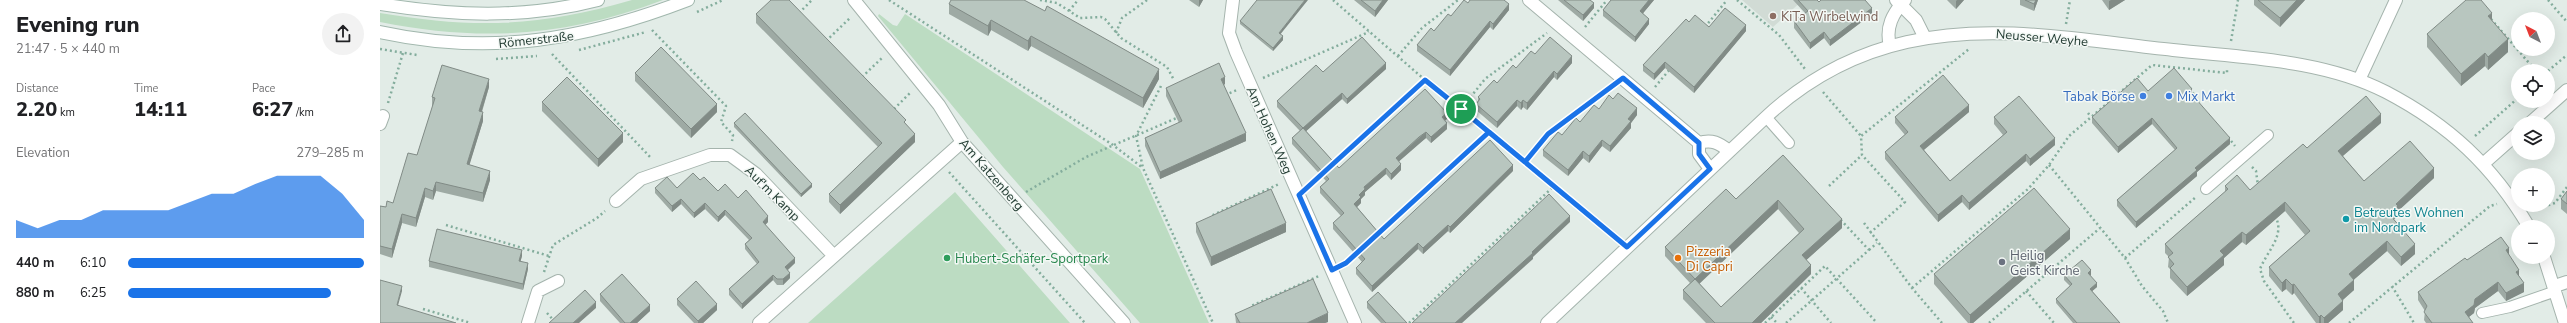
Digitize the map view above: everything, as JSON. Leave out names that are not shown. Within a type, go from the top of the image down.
[{"type":"street","name":"Römerstraße","points":[[380,4],[412,9],[489,15],[534,13],[598,0]]},
{"type":"street","name":"Römerstraße","points":[[380,32],[448,43],[539,41],[598,31],[642,18],[688,0]]},
{"type":"street","name":"Am Hohen Weg","points":[[1233,0],[1229,34],[1356,323]]},
{"type":"street","points":[[1530,0],[1699,143],[1712,141],[1720,144],[1729,151]]},
{"type":"street","points":[[2360,80],[2396,0]]},
{"type":"street","points":[[1890,46],[1889,28],[1892,17],[1900,2],[1916,20],[1926,38]]},
{"type":"street","name":"Am Katzenberg","points":[[857,4],[940,105],[962,142],[1124,323]]},
{"type":"street","name":"Neusser Weyhe","points":[[1547,323],[1766,117],[1813,80],[1844,63],[1890,46],[1926,38],[1990,32],[2064,38],[2229,56],[2302,66],[2360,80],[2412,107],[2466,144],[2511,199]]},
{"type":"street","points":[[2538,116],[2567,90]]},
{"type":"street","points":[[2483,164],[2511,139]]},
{"type":"street","points":[[760,323],[962,142]]},
{"type":"street","points":[[1699,143],[1699,154],[1710,169]]},
{"type":"street","points":[[616,201],[642,179],[710,155],[730,155]]},
{"type":"street","name":"Auf'm Kamp","points":[[730,155],[756,174],[834,256]]},
{"type":"street","points":[[2547,264],[2556,288],[2565,323]]},
{"type":"street","points":[[528,323],[538,291],[558,280]]},
{"type":"street","points":[[2556,288],[2567,282]]},
{"type":"lane","points":[[1766,117],[1790,143]]},
{"type":"lane","points":[[2206,189],[2268,135]]},
{"type":"lane","points":[[2482,313],[2510,307],[2556,288]]},
{"type":"path","points":[[796,16],[812,0]]},
{"type":"path","points":[[889,0],[1113,145],[1143,168]]},
{"type":"path","points":[[1040,0],[1057,3],[1069,11],[1086,19],[1101,17],[1116,33],[1167,67],[1174,80]]},
{"type":"path","points":[[1069,11],[1078,0]]},
{"type":"path","points":[[1116,33],[1122,18],[1147,0]]},
{"type":"path","points":[[1333,0],[1425,80],[1627,247]]},
{"type":"path","points":[[1398,56],[1422,28],[1458,0]]},
{"type":"path","points":[[1575,39],[1607,0]]},
{"type":"path","points":[[1702,31],[1727,0]]},
{"type":"path","points":[[1737,0],[1779,36],[1813,80],[1861,136],[1862,155],[1905,202],[1870,233]]},
{"type":"path","points":[[2064,38],[2070,0]]},
{"type":"path","points":[[1912,288],[2028,188],[2049,165],[2069,136],[2152,65],[2227,73],[2233,20],[2238,0]]},
{"type":"path","points":[[2548,0],[2567,22]]},
{"type":"path","points":[[823,44],[857,4]]},
{"type":"path","points":[[2487,14],[2530,64]]},
{"type":"path","points":[[1461,109],[1485,79],[1559,25]]},
{"type":"path","points":[[652,30],[683,64],[726,106],[721,122],[732,135],[730,155]]},
{"type":"path","points":[[1224,96],[1369,32]]},
{"type":"path","points":[[1861,136],[1990,32]]},
{"type":"path","points":[[859,80],[892,47]]},
{"type":"path","points":[[381,120],[403,53]]},
{"type":"path","points":[[552,54],[663,171]]},
{"type":"path","points":[[2555,66],[2567,55]]},
{"type":"path","points":[[680,68],[683,64]]},
{"type":"path","points":[[2172,67],[2176,72]]},
{"type":"path","points":[[1646,98],[1671,68]]},
{"type":"path","points":[[1525,162],[1548,134],[1623,78]]},
{"type":"path","points":[[1299,195],[1425,80]]},
{"type":"path","points":[[2185,82],[2203,108]]},
{"type":"path","points":[[890,112],[921,83]]},
{"type":"path","points":[[1161,86],[1136,136],[1143,168],[1213,323]]},
{"type":"path","points":[[586,97],[590,93]]},
{"type":"path","points":[[712,100],[716,96]]},
{"type":"path","points":[[2466,144],[2511,104]]},
{"type":"path","points":[[2088,113],[2091,117]]},
{"type":"path","points":[[1013,199],[1086,157],[1183,115]]},
{"type":"path","points":[[1162,124],[1164,130]]},
{"type":"path","points":[[618,130],[622,127]]},
{"type":"path","points":[[1375,237],[1489,132]]},
{"type":"path","points":[[2224,132],[2256,171],[2258,192]]},
{"type":"path","points":[[1829,186],[1862,155]]},
{"type":"path","points":[[939,162],[1085,323]]},
{"type":"path","points":[[2049,165],[2125,258],[2142,286],[2164,311],[2168,323]]},
{"type":"path","points":[[1214,224],[1211,216],[1292,179]]},
{"type":"path","points":[[1409,323],[1554,186]]},
{"type":"path","points":[[2555,202],[2567,187]]},
{"type":"path","points":[[2125,258],[2206,189]]},
{"type":"path","points":[[2349,323],[2490,206],[2511,199]]},
{"type":"path","points":[[538,291],[553,244],[597,218],[616,201]]},
{"type":"path","points":[[2272,211],[2280,228],[2276,240],[2260,269],[2264,281],[2294,323]]},
{"type":"path","points":[[1838,217],[1869,250]]},
{"type":"path","points":[[1864,222],[1877,243],[1912,288],[1942,323]]},
{"type":"path","points":[[446,225],[549,256]]},
{"type":"path","points":[[1989,323],[2100,228]]},
{"type":"path","points":[[1786,323],[1877,243]]},
{"type":"path","points":[[1255,314],[1252,306],[1346,263],[1363,248]]},
{"type":"path","points":[[1765,323],[1825,266],[1877,323]]},
{"type":"path","points":[[2392,286],[2414,323]]},
{"type":"path","points":[[1801,288],[1831,323]]},
{"type":"path","points":[[2026,291],[2054,323]]},
{"type":"path","points":[[423,309],[471,323]]},
{"type":"path","points":[[1771,317],[1777,323]]},
{"type":"shaded area","name":"KiTa Wirbelwind","points":[[1742,0],[1803,0],[1773,27]]},
{"type":"green space","points":[[632,0],[663,0],[592,22],[523,32],[488,34],[453,32],[380,22],[380,13],[447,22],[507,23],[566,16]]},
{"type":"green space","points":[[879,14],[893,25],[897,26],[905,14],[1140,169],[1209,323],[1140,323],[1003,167],[878,16]]},
{"type":"green space","name":"Hubert-Schäfer-Sportpark","points":[[955,192],[1070,323],[808,323]]},
{"type":"building","points":[[771,0],[789,0],[906,120],[904,122],[915,134],[840,205],[829,194],[882,143],[756,14]]},
{"type":"building","points":[[951,0],[1024,0],[1045,11],[1047,6],[1159,69],[1143,98],[1031,36],[1028,41],[991,20],[988,26],[949,4]]},
{"type":"building","points":[[1257,0],[1305,0],[1279,33],[1283,36],[1273,48],[1240,21]]},
{"type":"building","points":[[1361,0],[1383,0],[1375,11]]},
{"type":"building","points":[[1464,0],[1468,3],[1470,0],[1504,0],[1509,4],[1493,24],[1490,21],[1450,70],[1417,45],[1431,28],[1434,31],[1448,14],[1451,16]]},
{"type":"building","points":[[1564,0],[1590,0],[1594,3],[1583,15]]},
{"type":"building","points":[[1611,0],[1649,0],[1640,11],[1649,19],[1635,37],[1603,10]]},
{"type":"building","points":[[1798,0],[1817,0],[1819,2],[1821,0],[1865,0],[1872,8],[1830,40],[1824,32],[1810,43],[1794,21],[1808,11]]},
{"type":"building","points":[[2025,0],[2036,0],[2034,4]]},
{"type":"building","points":[[2258,0],[2297,0],[2280,18]]},
{"type":"building","points":[[2466,0],[2481,0],[2492,13],[2488,16],[2508,39],[2488,57],[2485,53],[2461,74],[2427,34]]},
{"type":"building","points":[[1725,8],[1746,25],[1694,87],[1665,62],[1654,74],[1643,65],[1686,19],[1689,22],[1695,15],[1709,27]]},
{"type":"building","points":[[1362,37],[1386,63],[1347,99],[1342,93],[1303,128],[1277,101],[1316,65],[1323,72]]},
{"type":"building","points":[[1550,37],[1572,56],[1557,74],[1554,71],[1527,103],[1523,100],[1521,103],[1517,100],[1497,122],[1476,104],[1480,99],[1478,97],[1494,80],[1497,83],[1513,65],[1516,68],[1531,51],[1535,54]]},
{"type":"building","points":[[661,47],[717,104],[691,129],[635,73]]},
{"type":"building","points":[[1219,63],[1225,77],[1221,79],[1246,133],[1160,172],[1145,138],[1182,121],[1166,88]]},
{"type":"building","points":[[442,65],[489,79],[479,111],[483,112],[467,164],[490,171],[483,193],[436,182],[433,191],[425,188],[416,218],[402,214],[392,249],[380,246],[380,206],[386,207],[387,201],[393,203],[408,153],[417,155],[435,98],[432,97]]},
{"type":"building","points":[[2174,68],[2192,89],[2189,91],[2230,138],[2195,168],[2197,170],[2136,222],[2117,200],[2177,148],[2152,118],[2118,147],[2092,117],[2137,78],[2148,91]]},
{"type":"building","points":[[1943,75],[1969,105],[1920,146],[1950,181],[2007,132],[1994,117],[2019,96],[2055,138],[2030,159],[2026,154],[1969,203],[1962,195],[1938,215],[1885,152],[1908,132],[1895,117]]},
{"type":"building","points":[[567,77],[623,133],[598,159],[542,102]]},
{"type":"building","points":[[1425,89],[1447,113],[1442,117],[1447,123],[1431,137],[1426,132],[1419,137],[1396,158],[1401,164],[1391,174],[1386,168],[1364,187],[1365,189],[1359,195],[1361,197],[1354,204],[1384,239],[1490,140],[1513,165],[1450,227],[1448,225],[1423,248],[1418,243],[1372,286],[1356,268],[1365,259],[1333,223],[1344,213],[1320,187],[1329,179],[1292,138],[1303,128],[1339,168]]},
{"type":"building","points":[[1618,93],[1637,108],[1628,119],[1631,121],[1610,146],[1602,140],[1589,156],[1583,151],[1568,170],[1543,150],[1558,132],[1562,135],[1576,118],[1580,122],[1594,105],[1599,109],[1609,95],[1613,99]]},
{"type":"building","points":[[2366,96],[2381,114],[2338,151],[2364,181],[2410,141],[2434,168],[2396,204],[2398,206],[2389,214],[2415,244],[2401,257],[2387,241],[2349,274],[2354,280],[2338,294],[2343,301],[2324,318],[2321,315],[2319,317],[2294,284],[2292,285],[2286,279],[2282,283],[2269,267],[2310,231],[2285,202],[2246,235],[2242,232],[2220,251],[2224,255],[2187,287],[2170,268],[2174,264],[2168,257],[2173,253],[2165,244],[2228,189],[2225,186],[2237,175],[2250,190],[2303,144],[2307,148]]},
{"type":"building","points":[[745,113],[812,184],[801,194],[734,123]]},
{"type":"building","points":[[1783,155],[1842,219],[1802,255],[1811,265],[1752,323],[1715,323],[1683,290],[1695,279],[1665,247],[1726,189],[1736,199]],"holes":[[[1778,200],[1804,229],[1721,307],[1695,279]]]},
{"type":"building","points":[[693,173],[700,180],[704,177],[718,191],[725,184],[738,198],[746,190],[768,216],[763,222],[795,258],[785,267],[790,273],[783,279],[777,279],[773,275],[742,304],[729,289],[759,262],[745,244],[752,238],[725,210],[718,217],[705,203],[694,213],[681,199],[672,206],[655,188],[667,177],[677,188]]},
{"type":"building","name":"Heilig Geist Kirche","points":[[2034,188],[2070,229],[1970,315],[1934,274]]},
{"type":"building","points":[[1271,189],[1286,223],[1211,257],[1196,223]]},
{"type":"building","points":[[2567,191],[2567,204],[2561,199]]},
{"type":"building","points":[[1549,194],[1570,216],[1532,252],[1533,253],[1455,323],[1412,323]]},
{"type":"building","points":[[437,229],[522,250],[519,261],[528,263],[523,284],[429,261]]},
{"type":"building","points":[[2501,237],[2509,248],[2506,250],[2511,258],[2511,264],[2515,264],[2519,270],[2516,272],[2524,283],[2506,293],[2498,282],[2475,299],[2474,305],[2465,312],[2473,323],[2432,323],[2424,312],[2427,306],[2418,292],[2465,258],[2467,260]]},
{"type":"building","points":[[2082,260],[2091,270],[2088,273],[2097,283],[2090,289],[2120,323],[2077,323],[2056,299],[2072,284],[2064,275]]},
{"type":"building","points":[[622,274],[650,305],[630,323],[625,323],[600,294]]},
{"type":"building","points":[[1313,279],[1328,313],[1307,323],[1240,323],[1235,314]]},
{"type":"building","points":[[380,280],[402,286],[397,305],[456,323],[380,323]]},
{"type":"building","points":[[696,281],[717,304],[698,321],[677,299]]},
{"type":"building","points":[[585,290],[596,302],[573,323],[549,323]]},
{"type":"building","points":[[1378,292],[1407,323],[1386,323],[1367,302]]},
{"type":"place","name":"KiTa Wirbelwind","points":[[1773,16]]},
{"type":"place","name":"Tabak Börse","points":[[2143,96]]},
{"type":"place","name":"Mix Markt","points":[[2169,96]]},
{"type":"place","name":"Betreutes Wohnen im Nordpark","points":[[2346,219]]},
{"type":"place","name":"Hubert-Schäfer-Sportpark","points":[[947,258]]},
{"type":"place","name":"Pizzeria Di Capri","points":[[1678,258]]},
{"type":"place","name":"Heilig Geist Kirche","points":[[2002,262]]},
{"type":"route","points":[[1461,109],[1425,80],[1299,195],[1332,270],[1346,263],[1489,132],[1627,247],[1710,169],[1699,154],[1699,143],[1623,78],[1548,134],[1525,162],[1489,132],[1461,109]]}]
